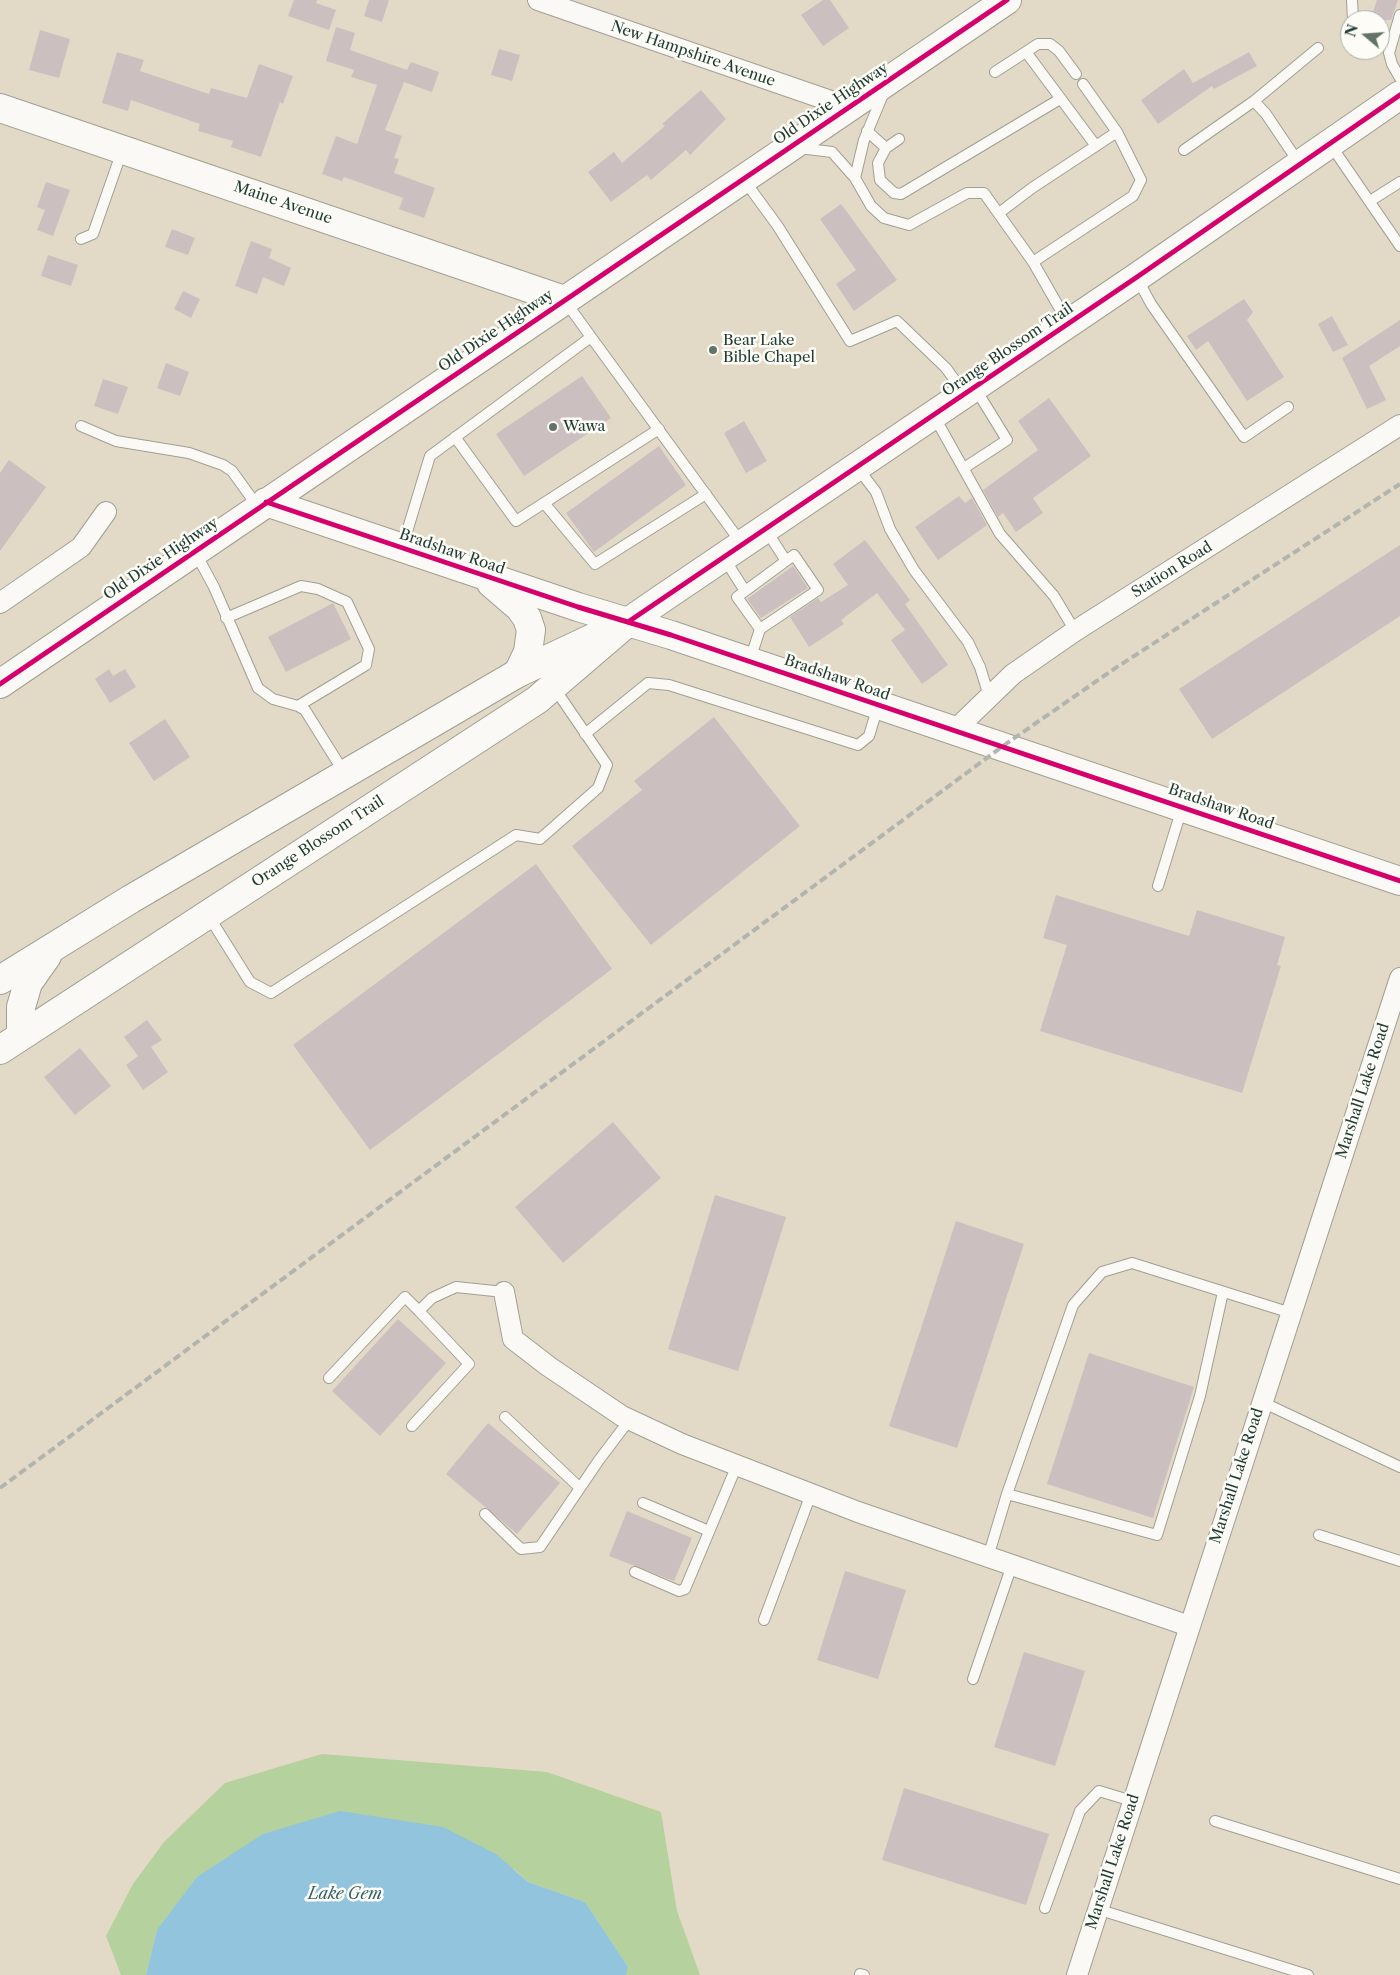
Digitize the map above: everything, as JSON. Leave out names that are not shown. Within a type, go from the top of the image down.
[{"type":"street","name":"New Hampshire Avenue","points":[[538,0],[848,107]]},
{"type":"street","name":"Old Dixie Highway","points":[[0,684],[1007,0]]},
{"type":"street","name":"Orange Blossom Trail","points":[[11,1043],[537,700],[628,622],[1137,277],[1400,95]]},
{"type":"street","name":"Maine Avenue","points":[[0,108],[123,148],[564,300]]},
{"type":"street","name":"Station Road","points":[[955,730],[1013,674],[1074,631],[1400,425]]},
{"type":"street","name":"Bradshaw Road","points":[[262,505],[750,661],[1400,881]]},
{"type":"street","points":[[0,603],[80,547],[106,512]]},
{"type":"street","points":[[485,577],[518,607],[529,624],[531,630],[528,652],[518,673]]},
{"type":"street","name":"Orange Blossom Trail","points":[[0,980],[54,946],[518,673],[628,622]]},
{"type":"street","points":[[11,1043],[28,983],[54,946]]},
{"type":"street","name":"Marshall Lake Road","points":[[1077,1975],[1400,978]]},
{"type":"street","points":[[504,1292],[513,1339],[548,1366],[630,1419],[682,1444],[811,1494],[1189,1626]]},
{"type":"lane","points":[[1390,40],[1400,15]]},
{"type":"lane","points":[[995,72],[1038,44],[1050,44],[1059,51],[1076,74]]},
{"type":"lane","points":[[1184,150],[1254,101],[1318,48]]},
{"type":"lane","points":[[1026,52],[1096,146]]},
{"type":"lane","points":[[1390,60],[1400,78]]},
{"type":"lane","points":[[855,178],[867,131],[891,78]]},
{"type":"lane","points":[[1033,262],[1134,196],[1141,180],[1117,132],[1083,84]]},
{"type":"lane","points":[[899,139],[886,148],[878,162],[880,180],[894,193],[902,194],[1060,99]]},
{"type":"lane","points":[[1254,101],[1266,114],[1300,164]]},
{"type":"lane","points":[[867,131],[886,148]]},
{"type":"lane","points":[[999,213],[1032,188],[1117,132]]},
{"type":"lane","points":[[1330,144],[1400,246]]},
{"type":"lane","points":[[790,146],[832,152],[855,178],[871,206],[884,218],[909,225],[967,193],[984,194],[1033,262],[1068,324]]},
{"type":"lane","points":[[81,239],[94,234],[123,148]]},
{"type":"lane","points":[[743,179],[776,226],[850,341],[897,321],[970,390],[1007,440],[964,468]]},
{"type":"lane","points":[[1370,202],[1400,182]]},
{"type":"lane","points":[[1137,277],[1151,304],[1244,437],[1288,407]]},
{"type":"lane","points":[[564,300],[706,494],[733,551],[745,591]]},
{"type":"lane","points":[[402,549],[430,456],[592,337]]},
{"type":"lane","points":[[933,415],[1000,534],[1054,596],[1074,631]]},
{"type":"lane","points":[[81,426],[116,441],[188,453],[223,465],[232,471],[262,505]]},
{"type":"lane","points":[[455,438],[516,521],[659,429]]},
{"type":"lane","points":[[857,467],[876,492],[890,529],[914,570],[968,642],[980,667],[989,696]]},
{"type":"lane","points":[[544,503],[596,564],[706,494]]},
{"type":"lane","points":[[765,529],[786,561]]},
{"type":"lane","points":[[194,552],[214,587],[258,688],[273,699],[298,706],[309,716],[345,775]]},
{"type":"lane","points":[[750,661],[760,629],[777,612],[796,598],[818,590],[794,555],[786,561],[778,572],[737,597],[760,629]]},
{"type":"lane","points":[[226,618],[301,586],[318,589],[346,602],[369,649],[366,664],[298,706]]},
{"type":"lane","points":[[585,734],[648,683],[669,686],[858,745],[869,736],[878,705]]},
{"type":"lane","points":[[207,914],[250,982],[271,993],[516,835],[540,838],[598,788],[607,765],[553,686]]},
{"type":"lane","points":[[1158,886],[1182,807]]},
{"type":"lane","points":[[988,1557],[1007,1494],[1073,1305],[1102,1272],[1132,1263],[1291,1313]]},
{"type":"lane","points":[[419,1311],[432,1298],[456,1287],[504,1292]]},
{"type":"lane","points":[[1007,1494],[1157,1535],[1200,1396],[1224,1292]]},
{"type":"lane","points":[[329,1378],[405,1297],[469,1364],[412,1426]]},
{"type":"lane","points":[[1262,1402],[1400,1467]]},
{"type":"lane","points":[[505,1418],[580,1488]]},
{"type":"lane","points":[[485,1514],[521,1549],[540,1546],[630,1419]]},
{"type":"lane","points":[[635,1572],[680,1590],[685,1589],[737,1465]]},
{"type":"lane","points":[[764,1620],[811,1494]]},
{"type":"lane","points":[[643,1503],[710,1531]]},
{"type":"lane","points":[[1319,1535],[1400,1561]]},
{"type":"lane","points":[[973,1679],[1012,1565]]},
{"type":"lane","points":[[1045,1908],[1080,1811],[1099,1791],[1132,1802]]},
{"type":"lane","points":[[1215,1821],[1400,1879]]},
{"type":"lane","points":[[1097,1909],[1308,1975]]},
{"type":"green space","points":[[322,1754],[547,1772],[661,1812],[677,1911],[700,1975],[626,1975],[628,1967],[585,1902],[528,1882],[514,1869],[157,1930],[146,1975],[121,1975],[106,1936],[133,1884],[164,1842],[225,1783]]},
{"type":"water","name":"Lake Gem","points":[[340,1811],[443,1827],[496,1854],[528,1882],[585,1902],[628,1967],[626,1975],[146,1975],[157,1930],[197,1877],[263,1834]]},
{"type":"building","points":[[294,0],[317,0],[316,3],[336,10],[329,30],[288,16]]},
{"type":"building","points":[[369,0],[389,0],[382,22],[364,16]]},
{"type":"building","points":[[823,0],[830,0],[849,28],[823,46],[801,15]]},
{"type":"building","points":[[1377,0],[1398,0],[1391,20],[1390,10],[1374,10]]},
{"type":"building","points":[[336,27],[355,33],[350,50],[407,70],[411,62],[439,72],[432,92],[404,82],[385,130],[402,136],[394,158],[399,159],[394,173],[435,188],[424,218],[399,209],[403,198],[344,177],[342,181],[322,174],[336,136],[357,144],[377,85],[351,77],[354,70],[326,61]]},
{"type":"building","points":[[40,30],[70,39],[59,78],[29,70]]},
{"type":"building","points":[[499,49],[520,55],[512,81],[491,75]]},
{"type":"building","points":[[117,52],[144,60],[140,71],[209,94],[211,88],[247,98],[259,64],[293,76],[283,104],[280,102],[261,157],[231,147],[233,141],[198,131],[200,124],[131,100],[128,111],[102,103]]},
{"type":"building","points":[[1249,52],[1257,66],[1214,89],[1212,86],[1158,124],[1141,100],[1184,69],[1193,83]]},
{"type":"building","points":[[701,90],[726,119],[690,155],[686,150],[651,180],[647,175],[611,202],[588,172],[614,152],[622,163],[665,126],[662,124]]},
{"type":"building","points":[[46,182],[70,190],[53,236],[37,230],[45,210],[37,207]]},
{"type":"building","points":[[841,204],[897,280],[854,311],[836,284],[856,270],[820,219]]},
{"type":"building","points":[[172,229],[195,238],[188,255],[165,247]]},
{"type":"building","points":[[251,241],[272,249],[269,258],[291,268],[284,286],[263,277],[257,294],[235,286]]},
{"type":"building","points":[[48,255],[78,265],[71,286],[41,276]]},
{"type":"building","points":[[183,291],[200,299],[191,318],[174,309]]},
{"type":"building","points":[[1244,299],[1253,312],[1247,320],[1284,377],[1247,401],[1208,341],[1196,350],[1187,336]]},
{"type":"building","points":[[1332,316],[1348,345],[1333,352],[1318,324]]},
{"type":"building","points":[[1400,320],[1400,346],[1369,366],[1386,400],[1367,409],[1342,358]]},
{"type":"building","points":[[166,363],[189,372],[180,396],[157,388]]},
{"type":"building","points":[[582,376],[611,418],[524,476],[496,434]]},
{"type":"building","points":[[103,379],[128,387],[118,414],[94,406]]},
{"type":"building","points":[[1049,398],[1091,456],[1033,498],[1043,513],[1016,532],[1003,513],[998,517],[983,490],[1038,450],[1018,421]]},
{"type":"building","points":[[744,421],[767,461],[746,473],[724,433]]},
{"type":"building","points":[[659,446],[686,485],[594,552],[566,513]]},
{"type":"building","points":[[9,460],[46,487],[0,551],[0,473]]},
{"type":"building","points":[[959,496],[965,503],[972,498],[987,525],[938,560],[915,527]]},
{"type":"building","points":[[865,540],[910,600],[905,604],[948,665],[922,684],[891,640],[905,630],[877,593],[841,620],[844,624],[809,647],[790,617],[818,598],[821,602],[848,585],[833,564]]},
{"type":"building","points":[[1400,545],[1400,616],[1212,739],[1179,689]]},
{"type":"building","points":[[793,566],[808,588],[761,618],[747,599]]},
{"type":"building","points":[[333,603],[351,639],[286,672],[268,637]]},
{"type":"building","points":[[109,669],[113,676],[125,669],[136,687],[110,703],[95,679]]},
{"type":"building","points":[[714,717],[800,826],[651,945],[572,846],[642,790],[634,781]]},
{"type":"building","points":[[165,719],[190,757],[154,781],[129,743]]},
{"type":"building","points":[[536,864],[612,969],[370,1150],[293,1045]]},
{"type":"building","points":[[1056,895],[1189,936],[1197,910],[1285,937],[1277,965],[1281,966],[1242,1093],[1040,1031],[1067,945],[1043,938]]},
{"type":"building","points":[[147,1020],[162,1040],[151,1047],[168,1072],[143,1090],[126,1065],[138,1056],[124,1037]]},
{"type":"building","points":[[80,1048],[111,1086],[75,1115],[44,1077]]},
{"type":"building","points":[[613,1122],[661,1178],[563,1263],[515,1207]]},
{"type":"building","points":[[715,1195],[786,1217],[738,1371],[668,1349]]},
{"type":"building","points":[[956,1221],[1024,1244],[957,1448],[889,1426]]},
{"type":"building","points":[[398,1319],[446,1363],[380,1436],[332,1391]]},
{"type":"building","points":[[1089,1353],[1194,1387],[1153,1518],[1047,1484]]},
{"type":"building","points":[[488,1423],[560,1483],[517,1534],[446,1474]]},
{"type":"building","points":[[627,1511],[692,1538],[674,1581],[609,1556]]},
{"type":"building","points":[[845,1571],[906,1590],[878,1679],[817,1660]]},
{"type":"building","points":[[1024,1652],[1085,1671],[1055,1766],[994,1747]]},
{"type":"building","points":[[904,1788],[1049,1834],[1026,1905],[882,1860]]},
{"type":"railway","points":[[0,1488],[1003,746],[1114,669],[1400,484]]},
{"type":"cycle path","points":[[0,684],[1007,0]]},
{"type":"cycle path","points":[[628,622],[1137,277],[1400,95]]},
{"type":"cycle path","points":[[266,502],[578,607],[671,635],[1400,881]]},
{"type":"place","name":"Bear Lake Bible Chapel","points":[[713,350]]},
{"type":"place","name":"Wawa","points":[[553,427]]}]
